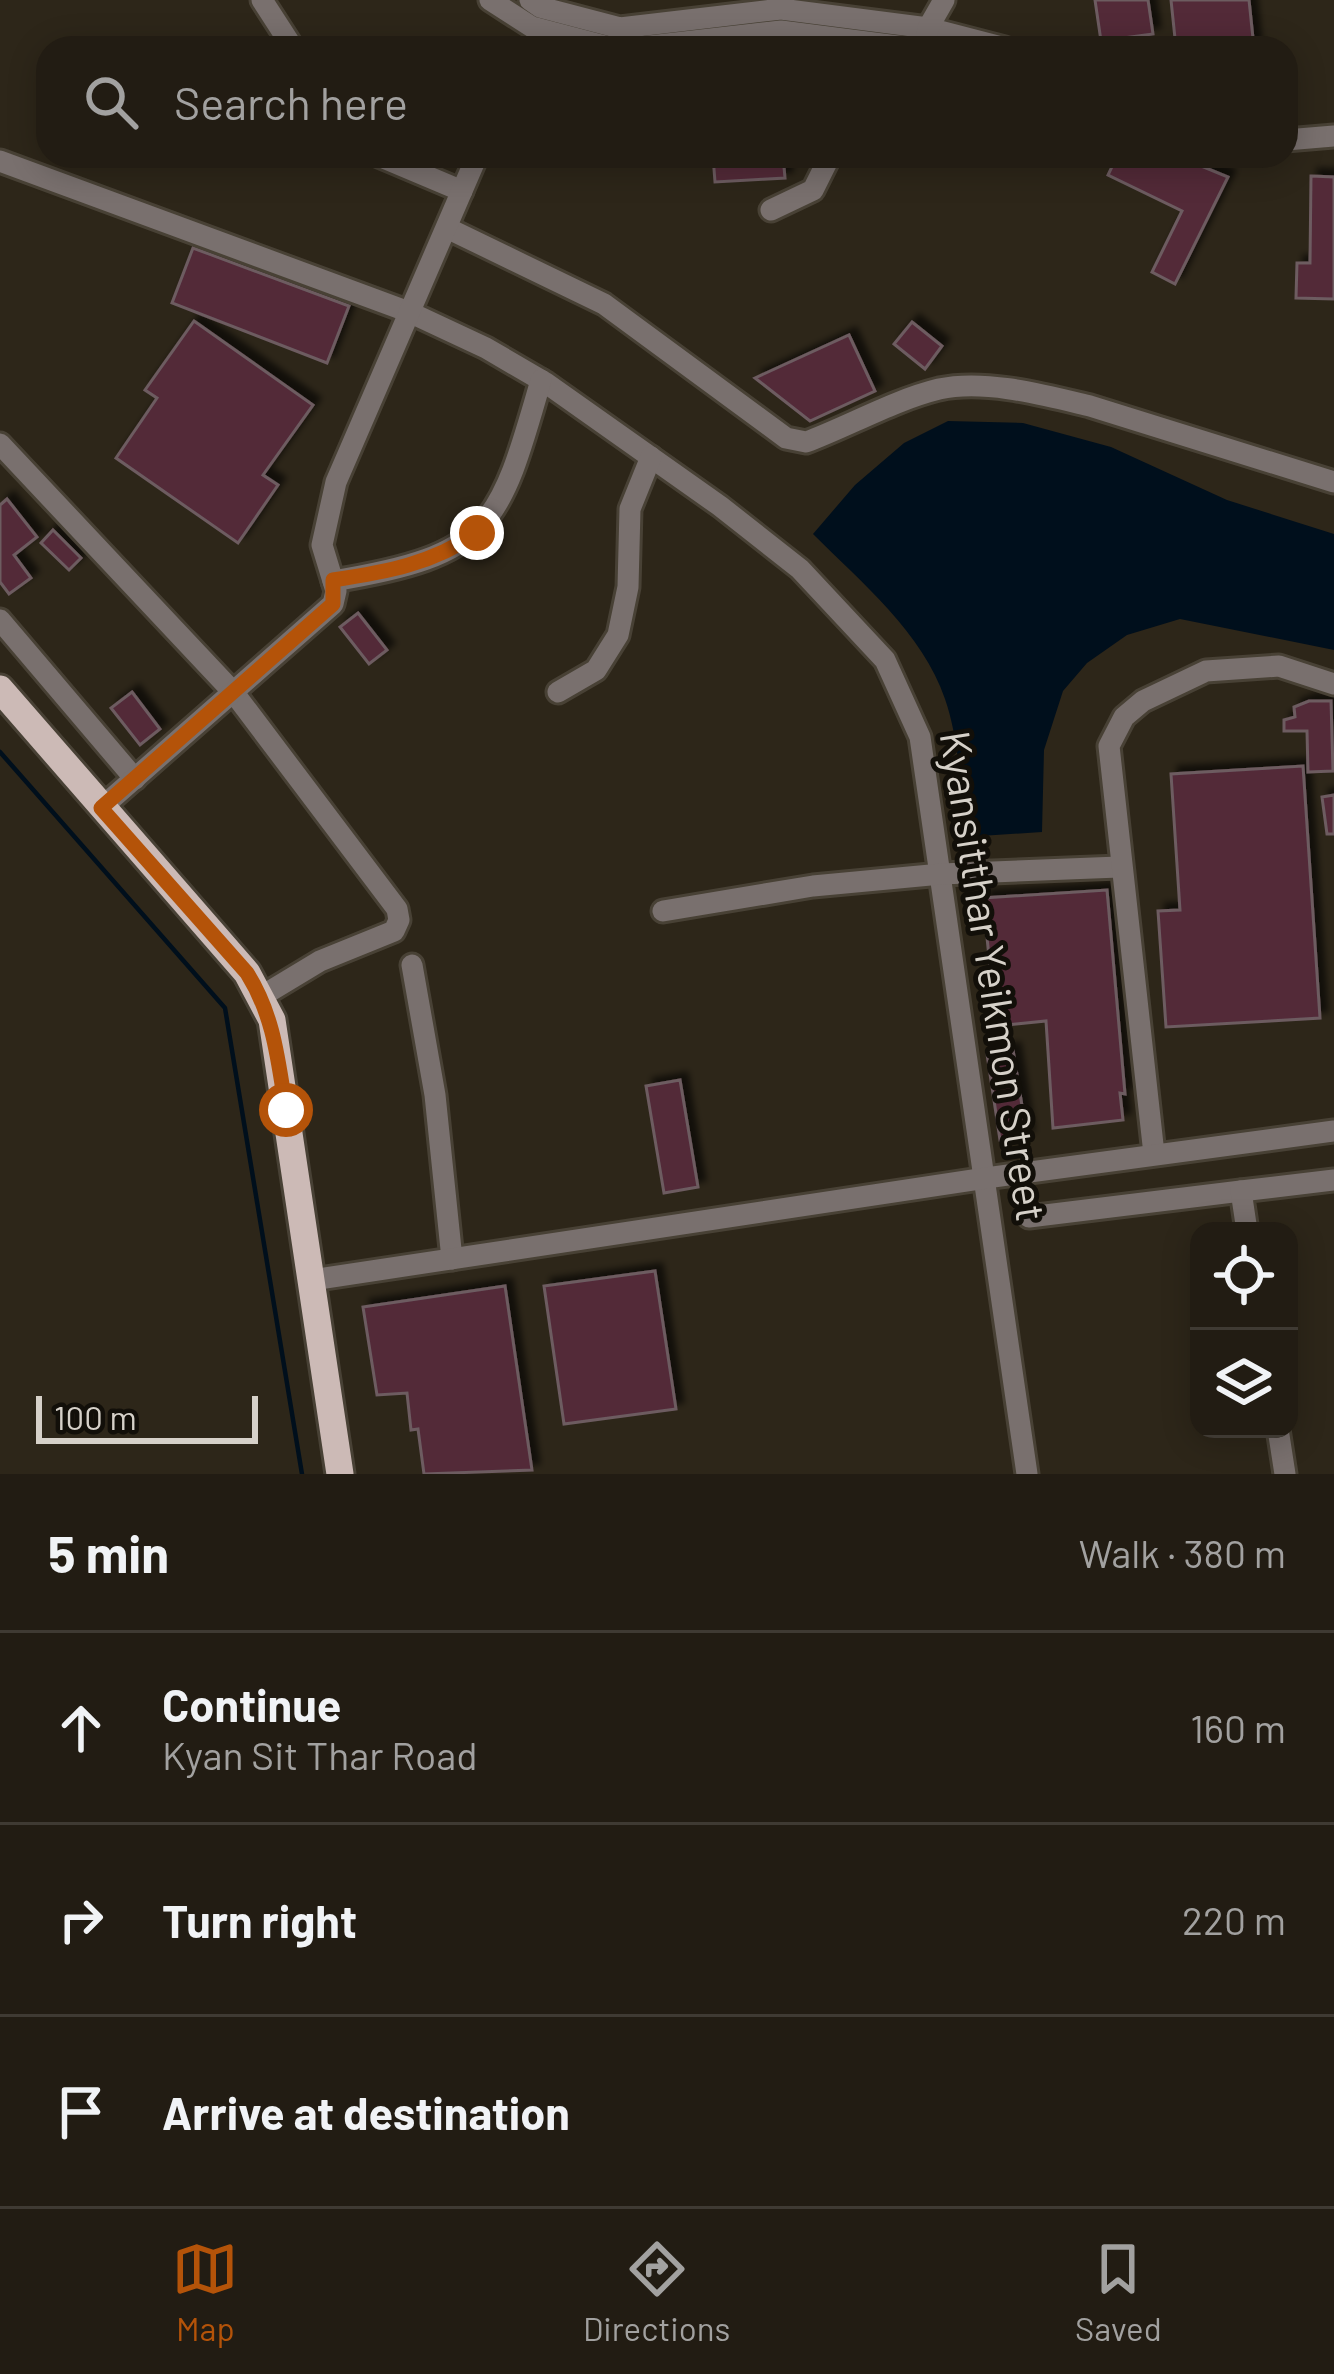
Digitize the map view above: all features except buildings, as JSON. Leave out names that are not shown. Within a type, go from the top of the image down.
[{"type":"main road","points":[[0,689],[262,996],[272,1021],[340,1474]]},
{"type":"street","points":[[262,0],[285,36]]},
{"type":"street","points":[[490,0],[525,36]]},
{"type":"street","points":[[530,0],[540,7],[620,28],[781,9],[864,36]]},
{"type":"street","points":[[841,0],[868,36]]},
{"type":"street","points":[[928,36],[944,0]]},
{"type":"street","points":[[737,36],[781,31],[845,36]]},
{"type":"street","points":[[1298,139],[1334,136]]},
{"type":"street","name":"Kyansitthar Yeikmon Street","points":[[0,160],[409,312],[486,348],[541,380],[800,569],[885,660],[920,737],[1028,1474]]},
{"type":"street","points":[[407,168],[462,191]]},
{"type":"street","points":[[101,808],[333,604],[333,580],[322,545],[336,482],[472,168]]},
{"type":"street","points":[[771,210],[813,190],[826,168]]},
{"type":"street","points":[[447,228],[604,304],[786,438],[806,442],[935,390],[963,386],[1051,397],[1108,411],[1334,482]]},
{"type":"street","points":[[333,580],[405,569],[452,550],[477,533],[494,511],[522,446],[541,380]]},
{"type":"street","points":[[0,444],[234,693],[397,909],[394,931],[320,962],[262,996]]},
{"type":"street","points":[[558,692],[596,670],[618,635],[628,586],[630,508],[651,458]]},
{"type":"street","points":[[0,620],[135,778]]},
{"type":"street","points":[[1154,1154],[1109,746],[1124,717],[1143,701],[1206,671],[1279,666],[1334,684]]},
{"type":"street","points":[[663,911],[812,886],[941,874],[1120,867]]},
{"type":"street","points":[[412,965],[435,1095],[452,1258]]},
{"type":"street","points":[[312,1280],[986,1178],[1334,1131]]},
{"type":"street","points":[[1030,1217],[1334,1180]]},
{"type":"street","points":[[1241,1191],[1246,1222]]},
{"type":"street","points":[[1279,1438],[1285,1474]]},
{"type":"water","points":[[948,421],[1023,423],[1111,447],[1227,500],[1334,534],[1334,650],[1180,619],[1127,635],[1087,663],[1063,691],[1044,750],[1042,832],[965,837],[954,733],[935,675],[889,610],[813,534],[855,485],[904,443]]},
{"type":"waterway","points":[[0,752],[225,1008],[302,1474]]},
{"type":"route","points":[[286,1110],[272,1021],[262,996],[101,808],[333,604],[333,580],[405,569],[452,550],[477,533]]}]
